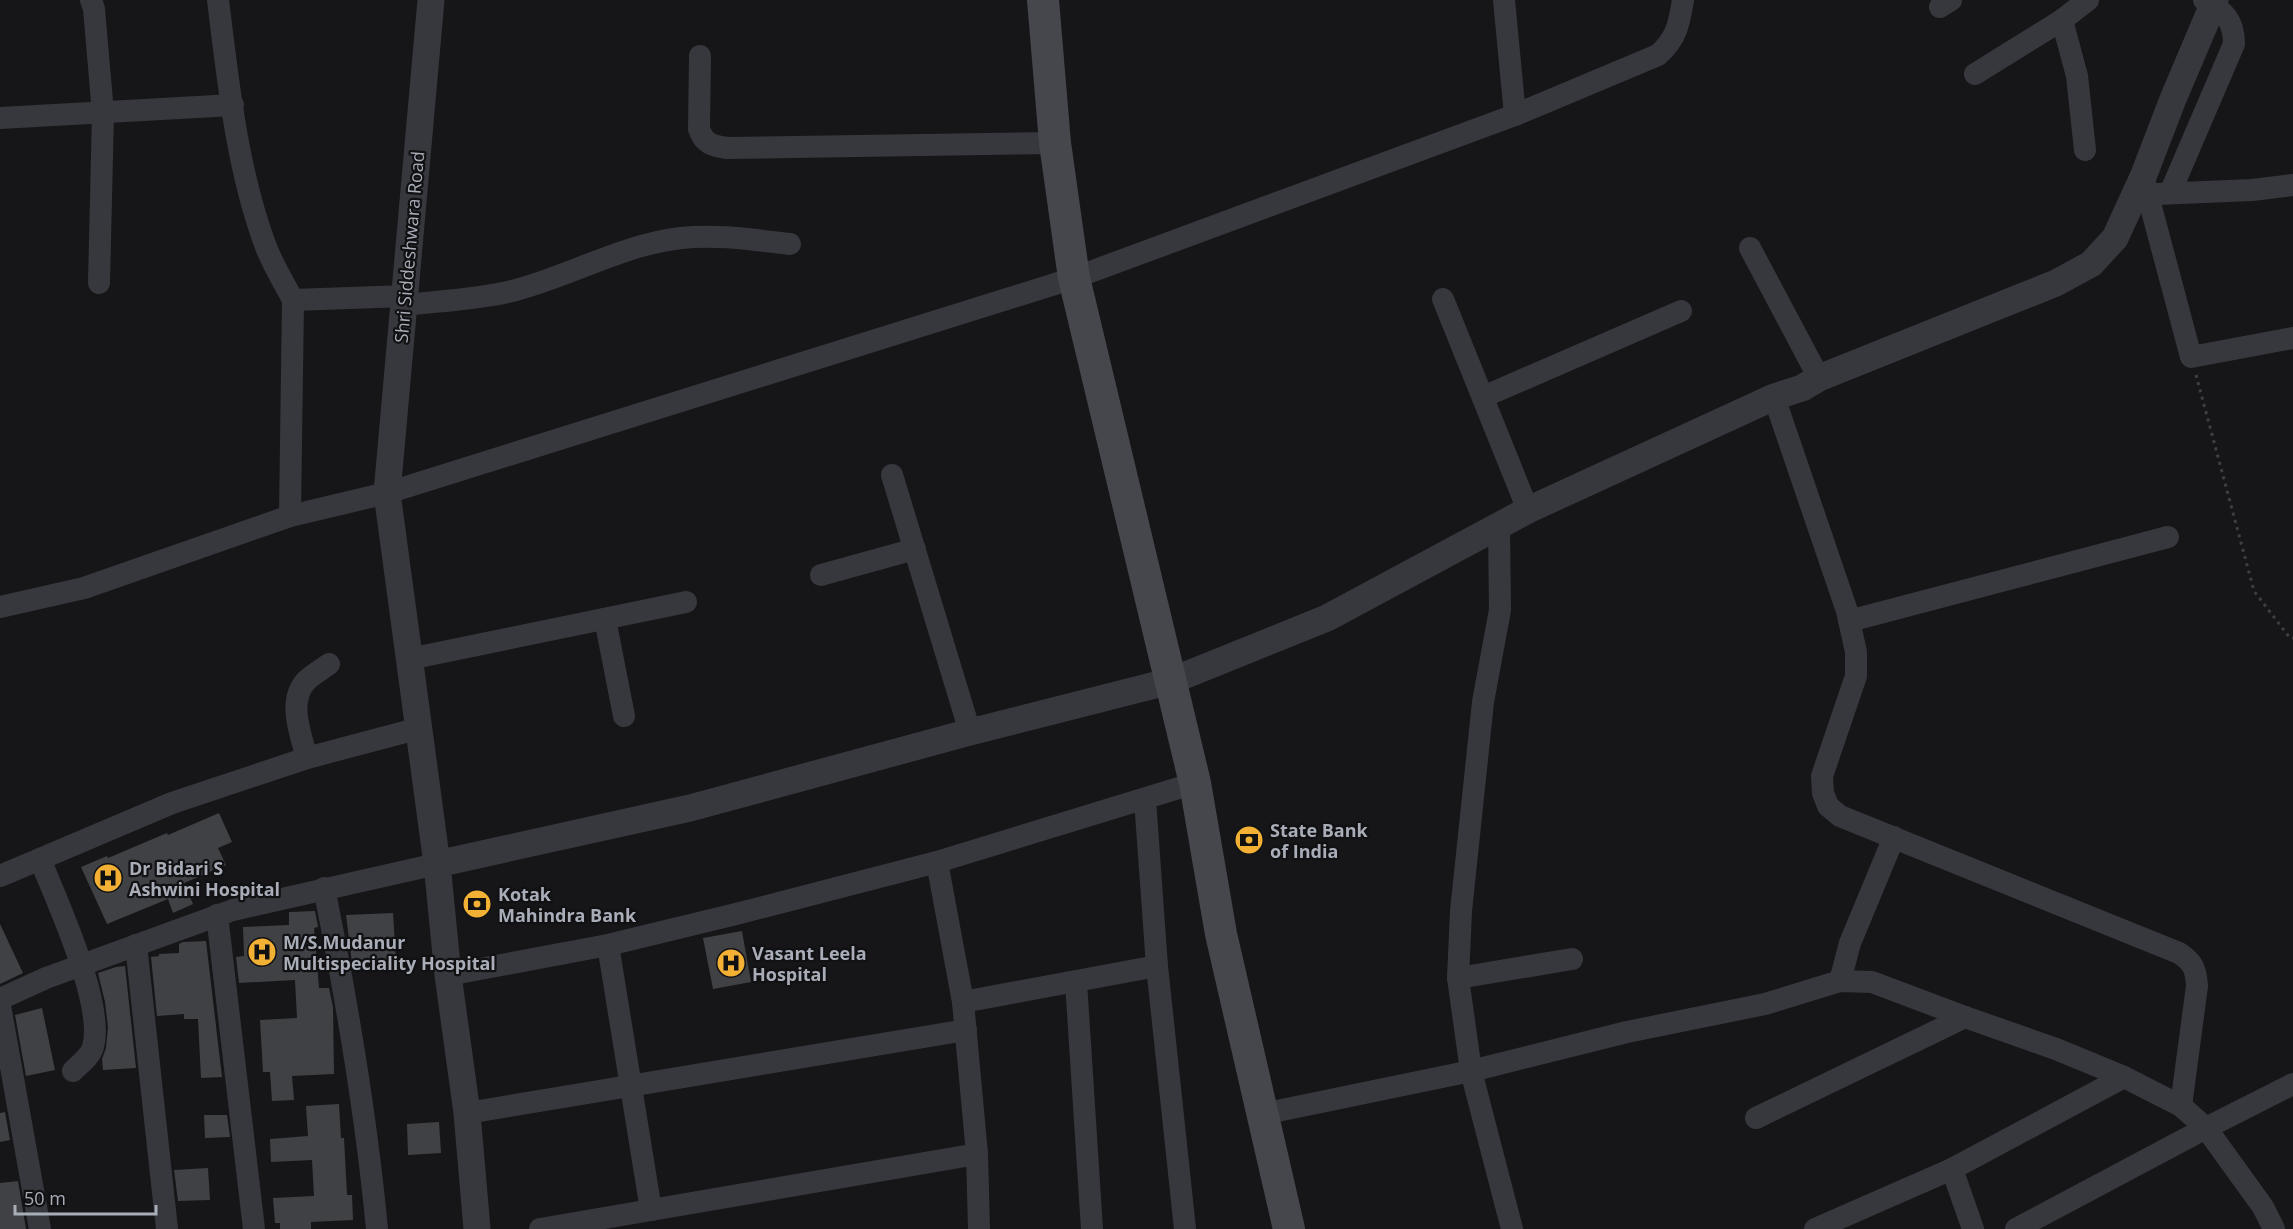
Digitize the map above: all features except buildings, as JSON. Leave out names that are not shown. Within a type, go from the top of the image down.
[{"type":"main road","points":[[1043,0],[1056,143],[1074,278],[1195,783],[1221,934],[1289,1229]]},
{"type":"street","points":[[91,0],[94,9],[103,113],[99,284]]},
{"type":"street","points":[[218,0],[245,174],[266,248],[293,300],[290,516]]},
{"type":"street","name":"Shri Siddeshwara Road","points":[[431,0],[387,493],[437,864],[448,975],[467,1113],[477,1229]]},
{"type":"street","points":[[1504,0],[1515,115]]},
{"type":"street","points":[[0,607],[84,588],[290,516],[387,493],[1074,278],[1515,115],[1658,55],[1671,44],[1683,0]]},
{"type":"street","points":[[1975,74],[2062,20],[2088,0]]},
{"type":"street","points":[[2211,2],[2173,99],[2154,188],[2191,357],[2293,338]]},
{"type":"street","points":[[2062,20],[2077,76],[2085,150]]},
{"type":"street","points":[[700,56],[699,129],[702,138],[710,145],[727,148],[1056,143]]},
{"type":"street","points":[[0,118],[233,105]]},
{"type":"street","points":[[2154,188],[2252,190],[2293,185]]},
{"type":"street","points":[[0,999],[81,965],[217,915],[324,888],[690,808],[970,732],[1171,681],[1327,618],[1528,510],[1774,398],[1802,388],[1818,378],[2056,283],[2091,264],[2115,238],[2154,188]]},
{"type":"street","points":[[293,300],[404,301],[507,292],[544,281],[643,244],[682,238],[717,237],[790,244]]},
{"type":"street","points":[[1750,248],[1818,378]]},
{"type":"street","points":[[1443,299],[1528,510]]},
{"type":"street","points":[[1483,397],[1681,311]]},
{"type":"street","points":[[1774,398],[1850,621],[1856,652],[1856,676],[1822,776],[1823,793],[1828,806],[1840,816],[2179,953],[2191,961],[2196,971],[2197,986],[2181,1106]]},
{"type":"street","points":[[892,475],[970,732]]},
{"type":"street","points":[[1499,526],[1500,610],[1483,702],[1461,911],[1458,978],[1471,1071],[1512,1229]]},
{"type":"street","points":[[1850,621],[2168,537]]},
{"type":"street","points":[[821,575],[915,549]]},
{"type":"street","points":[[409,659],[686,602]]},
{"type":"street","points":[[606,619],[624,716]]},
{"type":"street","points":[[307,758],[298,724],[296,709],[298,693],[306,681],[329,664]]},
{"type":"street","points":[[0,876],[172,803],[307,758],[420,728]]},
{"type":"street","points":[[448,975],[608,945],[937,862],[1195,783]]},
{"type":"street","points":[[1145,800],[1157,966],[1185,1229]]},
{"type":"street","points":[[1840,981],[1850,943],[1894,837]]},
{"type":"street","points":[[40,859],[81,965],[93,1012],[95,1031],[93,1048],[73,1071]]},
{"type":"street","points":[[937,862],[963,1002],[977,1154],[979,1229]]},
{"type":"street","points":[[324,888],[347,1004],[369,1154],[377,1229]]},
{"type":"street","points":[[217,915],[254,1229]]},
{"type":"street","points":[[136,945],[167,1229]]},
{"type":"street","points":[[608,945],[651,1210]]},
{"type":"street","points":[[1458,978],[1572,959]]},
{"type":"street","points":[[963,1002],[1157,966]]},
{"type":"street","points":[[1263,1114],[1471,1071],[1627,1032],[1765,1004],[1840,981],[1872,982],[2056,1049],[2124,1077],[2181,1106],[2206,1128],[2263,1207],[2274,1229]]},
{"type":"street","points":[[1076,982],[1092,1229]]},
{"type":"street","points":[[0,1006],[40,1229]]},
{"type":"street","points":[[1756,1118],[1965,1017]]},
{"type":"street","points":[[467,1113],[966,1030]]},
{"type":"street","points":[[1815,1229],[1952,1169],[2124,1077]]},
{"type":"street","points":[[2016,1229],[2293,1084]]},
{"type":"street","points":[[540,1229],[977,1154]]},
{"type":"street","points":[[1952,1169],[1973,1229]]},
{"type":"street","points":[[2285,1229],[2293,1226]]},
{"type":"path","points":[[2191,357],[2254,591],[2290,638],[2293,638]]},
{"type":"place","name":"State Bank of India","points":[[1249,840]]},
{"type":"place","name":"Dr Bidari S Ashwini Hospital","points":[[108,878]]},
{"type":"place","name":"Kotak Mahindra Bank","points":[[477,904]]},
{"type":"place","name":"M/S.Mudanur Multispeciality Hospital","points":[[262,952]]},
{"type":"place","name":"Vasant Leela Hospital","points":[[731,963]]}]
